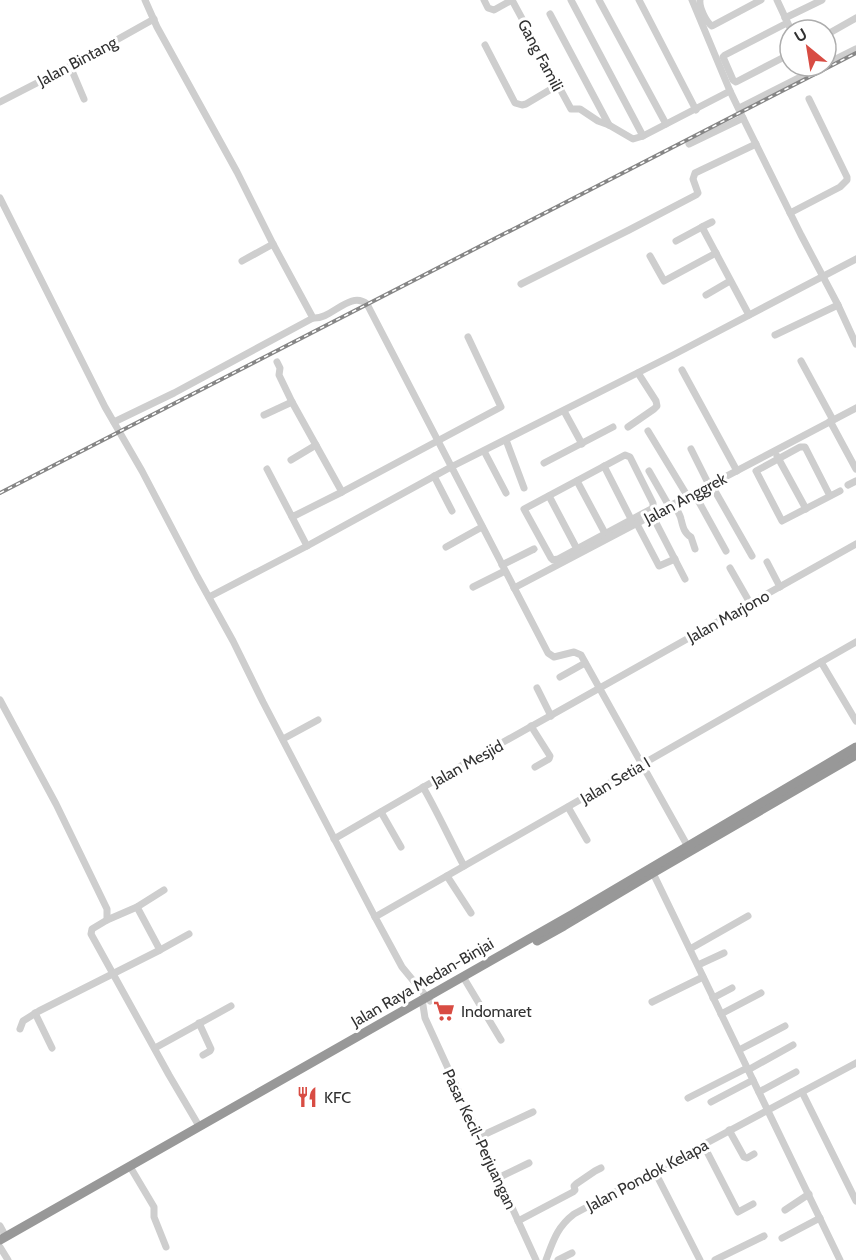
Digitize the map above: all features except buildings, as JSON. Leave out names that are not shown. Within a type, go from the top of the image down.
[{"type":"highway","name":"Jalan Raya Medan-Binjai","points":[[3,1238],[199,1126],[564,927],[687,845],[856,747]]},
{"type":"highway","name":"Jalan Raya Medan-Binjai","points":[[0,1246],[573,914],[856,755]]},
{"type":"street","points":[[144,0],[237,172],[312,318]]},
{"type":"street","points":[[484,0],[488,8],[494,10],[512,0]]},
{"type":"street","name":"Gang Famili","points":[[512,0],[571,109],[580,109],[598,121],[609,125]]},
{"type":"street","points":[[571,0],[644,136]]},
{"type":"street","points":[[599,0],[666,124]]},
{"type":"street","points":[[639,0],[696,110]]},
{"type":"street","points":[[692,0],[730,91],[856,344]]},
{"type":"street","points":[[700,0],[699,4],[708,24],[712,26],[761,0]]},
{"type":"street","points":[[777,0],[785,18]]},
{"type":"street","points":[[791,18],[822,0]]},
{"type":"street","points":[[550,14],[609,125],[633,139],[644,136],[730,91]]},
{"type":"street","points":[[838,28],[856,18]]},
{"type":"street","name":"Jalan Bintang","points":[[0,102],[154,19]]},
{"type":"street","points":[[778,25],[723,57],[736,82],[778,60]]},
{"type":"street","points":[[485,45],[515,104],[526,104],[558,85]]},
{"type":"street","points":[[838,58],[856,49]]},
{"type":"street","points":[[70,66],[84,99]]},
{"type":"street","points":[[739,108],[798,78]]},
{"type":"street","points":[[789,213],[840,187],[847,180],[809,99]]},
{"type":"street","points":[[689,144],[743,118]]},
{"type":"street","points":[[520,284],[696,195],[698,191],[693,177],[695,173],[756,144]]},
{"type":"street","points":[[0,198],[114,422],[233,641],[421,1003]]},
{"type":"street","points":[[676,241],[712,222]]},
{"type":"street","points":[[702,227],[749,315]]},
{"type":"street","points":[[242,261],[273,244]]},
{"type":"street","points":[[650,256],[664,281],[716,253]]},
{"type":"street","points":[[209,597],[451,467],[856,260]]},
{"type":"street","points":[[706,295],[730,280]]},
{"type":"street","points":[[114,422],[174,393],[312,318],[320,318],[352,301],[367,304],[548,653],[554,657],[577,652],[581,655],[687,845]]},
{"type":"street","points":[[775,335],[838,305]]},
{"type":"street","points":[[292,518],[501,407],[468,337]]},
{"type":"street","points":[[801,361],[856,469]]},
{"type":"street","points":[[277,362],[280,367],[279,375],[292,402],[342,492]]},
{"type":"street","points":[[682,370],[737,471]]},
{"type":"street","points":[[628,427],[657,406],[638,373]]},
{"type":"street","points":[[264,415],[292,402]]},
{"type":"street","name":"Jalan Anggrek","points":[[514,588],[634,521],[652,515],[710,484],[776,454],[856,408]]},
{"type":"street","points":[[564,411],[582,444]]},
{"type":"street","points":[[544,463],[613,428]]},
{"type":"street","points":[[648,431],[726,551]]},
{"type":"street","points":[[506,440],[524,488]]},
{"type":"street","points":[[291,460],[316,445]]},
{"type":"street","points":[[830,496],[805,447],[776,454],[756,471],[781,519],[784,520],[840,491]]},
{"type":"street","points":[[691,449],[752,556]]},
{"type":"street","points":[[484,451],[506,493]]},
{"type":"street","points":[[776,454],[806,509]]},
{"type":"street","points":[[577,481],[606,536],[558,559],[550,558],[524,509],[625,455],[630,457],[654,505],[634,521]]},
{"type":"street","points":[[604,466],[659,566],[675,559]]},
{"type":"street","points":[[267,469],[307,546]]},
{"type":"street","points":[[649,471],[681,518],[681,525],[691,537],[695,549]]},
{"type":"street","points":[[434,476],[452,511]]},
{"type":"street","points":[[849,485],[856,481]]},
{"type":"street","points":[[549,496],[577,549]]},
{"type":"street","points":[[652,515],[686,579]]},
{"type":"street","points":[[446,547],[482,527]]},
{"type":"street","name":"Jalan Marjono","points":[[600,688],[856,544]]},
{"type":"street","points":[[473,587],[534,549]]},
{"type":"street","points":[[767,562],[780,587]]},
{"type":"street","points":[[730,568],[750,603]]},
{"type":"street","name":"Jalan Setia I","points":[[375,917],[856,642]]},
{"type":"street","points":[[821,662],[856,721]]},
{"type":"street","points":[[560,677],[585,663]]},
{"type":"street","points":[[537,688],[551,716]]},
{"type":"street","name":"Jalan Mesjid","points":[[334,839],[600,688]]},
{"type":"street","points":[[0,700],[77,847],[107,909],[107,920]]},
{"type":"street","points":[[283,740],[318,720]]},
{"type":"street","points":[[531,726],[550,756],[549,759],[535,767]]},
{"type":"street","points":[[423,787],[464,866]]},
{"type":"street","points":[[568,807],[587,840]]},
{"type":"street","points":[[381,812],[401,848]]},
{"type":"street","points":[[652,870],[840,1260]]},
{"type":"street","points":[[447,876],[471,913]]},
{"type":"street","points":[[164,890],[137,907],[92,929],[91,934],[199,1126]]},
{"type":"street","points":[[137,907],[160,950]]},
{"type":"street","points":[[690,948],[748,916]]},
{"type":"street","points":[[20,1029],[23,1021],[35,1013],[189,934]]},
{"type":"street","points":[[698,965],[724,952]]},
{"type":"street","points":[[652,1002],[703,977]]},
{"type":"street","points":[[465,980],[501,1040]]},
{"type":"street","points":[[713,998],[732,988]]},
{"type":"street","points":[[722,1014],[762,993]]},
{"type":"street","name":"Pasar Kecil-Perjuangan","points":[[421,1003],[425,1018],[536,1260]]},
{"type":"street","points":[[155,1048],[231,1006]]},
{"type":"street","points":[[35,1013],[52,1048]]},
{"type":"street","points":[[200,1023],[211,1048],[204,1055]]},
{"type":"street","points":[[739,1050],[785,1026]]},
{"type":"street","points":[[688,1098],[793,1045]]},
{"type":"street","name":"Jalan Pondok Kelapa","points":[[546,1260],[556,1235],[565,1221],[574,1214],[856,1063]]},
{"type":"street","points":[[759,1092],[796,1072]]},
{"type":"street","points":[[711,1102],[753,1080]]},
{"type":"street","points":[[802,1092],[856,1201]]},
{"type":"street","points":[[479,1137],[533,1112]]},
{"type":"street","points":[[729,1130],[744,1157],[747,1158],[754,1154]]},
{"type":"street","points":[[703,1144],[738,1212],[753,1204]]},
{"type":"street","points":[[498,1178],[529,1163]]},
{"type":"street","points":[[518,1221],[575,1191],[576,1184],[601,1168]]},
{"type":"street","points":[[132,1170],[154,1207],[154,1217],[166,1247]]},
{"type":"street","points":[[654,1170],[700,1260]]},
{"type":"street","points":[[785,1210],[808,1194]]},
{"type":"street","points":[[782,1238],[820,1218]]},
{"type":"street","points":[[0,1226],[3,1238]]},
{"type":"street","points":[[715,1260],[764,1236]]},
{"type":"street","points":[[0,1246],[8,1260]]},
{"type":"street","points":[[558,1260],[572,1253]]},
{"type":"railway","points":[[0,493],[856,53]]},
{"type":"place","name":"Indomaret","points":[[444,1011]]},
{"type":"place","name":"KFC","points":[[307,1097]]}]
